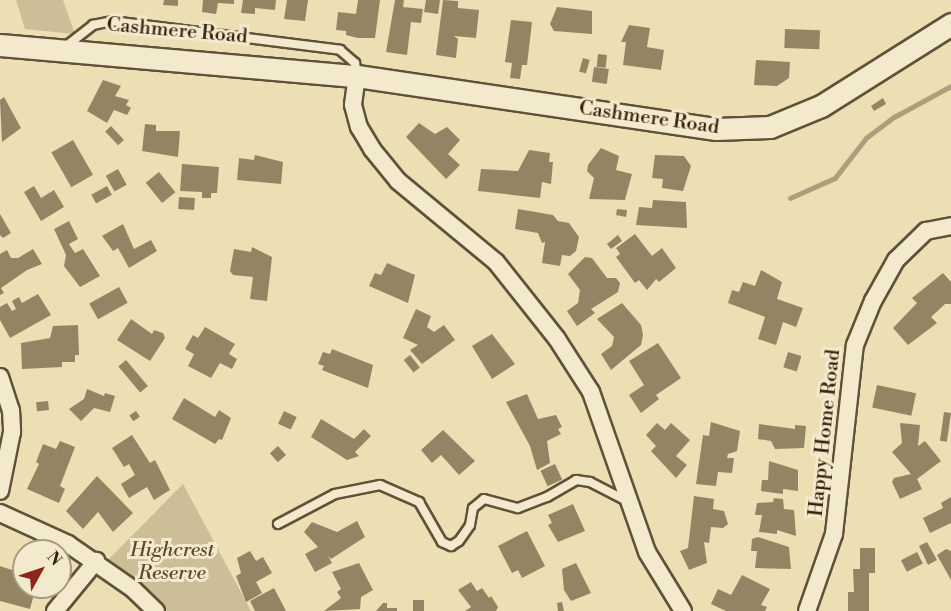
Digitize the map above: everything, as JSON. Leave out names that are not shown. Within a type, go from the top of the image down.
[{"type":"street","name":"Cashmere Road","points":[[0,45],[357,76],[716,129],[770,127],[821,106],[951,24]]},
{"type":"street","points":[[357,76],[353,105],[359,127],[372,149],[398,181],[496,262],[557,339],[591,392],[633,504],[647,552],[683,611]]},
{"type":"street","name":"Happy Home Road","points":[[807,611],[834,534],[855,345],[873,301],[896,260],[926,231],[951,226]]},
{"type":"street","points":[[0,377],[11,410],[12,432],[0,491]]},
{"type":"street","points":[[0,513],[54,536],[96,561],[156,611]]},
{"type":"street","points":[[55,611],[96,561]]},
{"type":"lane","name":"Cashmere Road","points":[[61,50],[93,25],[111,21],[340,50],[355,63],[357,76]]},
{"type":"lane","points":[[278,524],[335,494],[380,485],[419,502],[442,542],[451,546],[459,541],[470,525],[473,508],[484,499],[518,508],[547,497],[576,480],[590,482],[633,504]]},
{"type":"green space","points":[[16,0],[63,0],[75,34],[25,29]]},
{"type":"green space","name":"Highcrest Reserve","points":[[183,484],[251,611],[157,611],[102,566]]},
{"type":"building","points":[[164,0],[178,0],[178,6],[163,5]]},
{"type":"building","points":[[203,0],[234,0],[234,4],[218,3],[216,14],[202,12]]},
{"type":"building","points":[[243,0],[276,0],[275,10],[255,8],[255,14],[241,13]]},
{"type":"building","points":[[287,0],[308,0],[305,21],[284,19]]},
{"type":"building","points":[[358,0],[380,0],[375,38],[358,38],[346,35],[346,31],[336,30],[338,12],[356,14]]},
{"type":"building","points":[[395,0],[404,0],[403,7],[423,9],[421,23],[411,22],[407,55],[386,52]]},
{"type":"building","points":[[426,0],[440,0],[438,14],[424,12]]},
{"type":"building","points":[[443,0],[458,1],[458,8],[479,10],[476,38],[454,36],[458,39],[456,58],[436,55]]},
{"type":"building","points":[[557,7],[592,11],[592,34],[554,31],[550,24]]},
{"type":"building","points":[[511,20],[532,22],[527,65],[522,65],[520,79],[510,78],[512,63],[505,62]]},
{"type":"building","points":[[629,25],[650,28],[647,47],[664,50],[661,70],[623,65],[626,42],[621,42]]},
{"type":"building","points":[[785,29],[820,30],[819,49],[784,48]]},
{"type":"building","points":[[598,54],[607,55],[606,68],[597,67]]},
{"type":"building","points":[[583,58],[590,60],[586,73],[579,71]]},
{"type":"building","points":[[756,60],[790,62],[789,78],[777,86],[754,85]]},
{"type":"building","points":[[594,67],[609,69],[607,84],[592,82]]},
{"type":"building","points":[[103,80],[121,86],[115,96],[129,100],[126,105],[131,108],[127,115],[114,110],[107,123],[87,111]]},
{"type":"building","points":[[4,97],[21,128],[2,142],[0,100]]},
{"type":"building","points":[[883,98],[886,104],[874,111],[871,106]]},
{"type":"building","points":[[419,123],[435,134],[447,127],[460,140],[448,154],[460,165],[446,179],[406,137]]},
{"type":"building","points":[[145,124],[156,125],[156,131],[180,131],[178,157],[142,151]]},
{"type":"building","points":[[111,126],[124,140],[118,145],[105,131]]},
{"type":"building","points":[[73,140],[93,175],[71,187],[51,152]]},
{"type":"building","points":[[601,148],[619,156],[616,170],[632,174],[625,200],[589,199],[594,178],[587,171],[588,165]]},
{"type":"building","points":[[529,150],[550,153],[549,162],[553,162],[551,184],[542,182],[540,198],[478,191],[481,169],[518,171]]},
{"type":"building","points":[[255,155],[283,162],[281,184],[237,180],[239,158],[254,160]]},
{"type":"building","points":[[655,155],[684,156],[691,166],[683,191],[662,188],[663,179],[652,178]]},
{"type":"building","points":[[182,164],[219,167],[217,193],[211,193],[211,198],[202,198],[202,192],[180,191]]},
{"type":"building","points":[[118,169],[127,185],[114,192],[106,176]]},
{"type":"building","points":[[159,172],[175,192],[162,203],[146,183]]},
{"type":"building","points":[[34,186],[41,198],[54,190],[64,207],[41,221],[24,192]]},
{"type":"building","points":[[107,186],[112,195],[96,203],[91,195]]},
{"type":"building","points":[[179,197],[195,198],[194,210],[178,209]]},
{"type":"building","points":[[653,200],[686,202],[687,228],[636,225],[639,207],[652,208]]},
{"type":"building","points":[[518,209],[553,215],[558,221],[569,223],[579,237],[576,251],[570,256],[562,255],[560,266],[542,263],[545,242],[542,243],[538,233],[515,229]]},
{"type":"building","points":[[617,209],[627,210],[626,217],[616,215]]},
{"type":"building","points":[[0,214],[11,233],[3,238],[0,235]]},
{"type":"building","points":[[69,221],[78,239],[69,244],[75,253],[83,249],[100,276],[80,287],[64,266],[66,255],[54,229]]},
{"type":"building","points":[[123,224],[134,249],[151,240],[157,251],[129,268],[118,248],[113,251],[102,236]]},
{"type":"building","points":[[635,234],[652,256],[662,248],[676,268],[659,282],[656,279],[647,290],[639,280],[635,283],[616,257],[620,254],[616,248]]},
{"type":"building","points":[[618,235],[622,241],[611,249],[607,244]]},
{"type":"building","points":[[252,247],[272,257],[267,301],[250,299],[253,277],[233,275],[230,271],[234,249],[251,252]]},
{"type":"building","points":[[33,249],[42,264],[27,270],[1,288],[4,293],[0,295],[0,254],[7,250],[11,258],[18,258]]},
{"type":"building","points":[[585,257],[592,258],[607,278],[616,278],[620,283],[618,292],[591,309],[595,313],[577,326],[567,311],[578,303],[580,290],[568,274]]},
{"type":"building","points":[[387,263],[415,275],[408,303],[369,286],[375,273],[381,275]]},
{"type":"building","points":[[761,270],[782,282],[777,299],[803,308],[796,327],[783,322],[776,345],[758,339],[765,317],[728,303],[732,290],[739,292],[743,282],[755,286]]},
{"type":"building","points":[[943,273],[951,282],[951,304],[945,304],[931,317],[937,323],[908,345],[893,328],[917,303],[912,298]]},
{"type":"building","points":[[119,287],[128,303],[98,319],[89,303]]},
{"type":"building","points":[[38,294],[51,315],[10,338],[0,320],[0,307],[7,303],[12,311],[16,309],[12,301],[19,297],[22,303]]},
{"type":"building","points":[[622,303],[641,325],[643,335],[641,345],[611,370],[601,354],[612,346],[614,337],[597,319]]},
{"type":"building","points":[[416,309],[431,316],[427,327],[434,332],[444,325],[455,340],[422,364],[410,350],[418,345],[403,338]]},
{"type":"building","points":[[131,319],[152,334],[154,330],[163,333],[165,338],[150,361],[117,340]]},
{"type":"building","points":[[78,325],[79,355],[75,355],[75,362],[62,362],[62,367],[22,369],[21,343],[50,338],[53,326]]},
{"type":"building","points":[[205,327],[235,344],[229,354],[237,359],[232,369],[220,363],[211,378],[188,366],[194,354],[185,349],[193,335],[198,338]]},
{"type":"building","points":[[492,334],[515,364],[492,379],[472,346]]},
{"type":"building","points":[[658,343],[681,378],[656,395],[659,399],[641,413],[629,395],[644,385],[629,361]]},
{"type":"building","points":[[332,349],[373,365],[368,388],[322,370],[324,366],[318,364],[323,352],[330,354]]},
{"type":"building","points":[[788,352],[801,356],[797,371],[783,367]]},
{"type":"building","points":[[410,355],[420,368],[414,373],[404,360]]},
{"type":"building","points":[[126,360],[148,386],[140,392],[118,366]]},
{"type":"building","points":[[877,385],[916,393],[911,416],[872,407]]},
{"type":"building","points":[[87,389],[104,396],[105,393],[115,396],[110,412],[94,408],[81,421],[69,409],[84,399]]},
{"type":"building","points":[[527,394],[538,419],[556,415],[562,427],[558,429],[561,434],[547,441],[550,463],[537,470],[530,446],[506,402]]},
{"type":"building","points":[[184,398],[215,417],[219,410],[231,418],[222,440],[219,439],[215,444],[172,419]]},
{"type":"building","points":[[48,401],[49,410],[37,411],[36,402]]},
{"type":"building","points":[[136,411],[140,417],[133,421],[129,415]]},
{"type":"building","points":[[284,411],[297,417],[291,430],[278,424]]},
{"type":"building","points":[[944,412],[951,413],[947,442],[940,441]]},
{"type":"building","points":[[321,419],[354,439],[364,429],[371,436],[355,452],[359,456],[347,460],[311,437]]},
{"type":"building","points":[[711,422],[740,431],[737,451],[728,454],[727,458],[734,458],[732,473],[718,472],[716,486],[696,484],[703,435],[709,436]]},
{"type":"building","points":[[657,423],[665,430],[671,423],[690,440],[676,456],[687,465],[676,478],[651,451],[656,446],[646,435]]},
{"type":"building","points":[[900,423],[920,425],[918,446],[925,441],[941,461],[917,479],[922,489],[900,499],[892,482],[894,478],[911,474],[892,452],[902,443]]},
{"type":"building","points":[[759,424],[795,429],[795,425],[806,426],[804,448],[775,449],[771,441],[758,439]]},
{"type":"building","points":[[443,430],[475,461],[459,475],[441,455],[432,463],[421,450]]},
{"type":"building","points":[[132,435],[150,463],[155,460],[170,490],[154,500],[147,487],[129,498],[121,484],[135,475],[129,464],[124,467],[112,448]]},
{"type":"building","points":[[60,441],[75,447],[60,486],[65,489],[59,503],[27,489],[39,464],[36,462],[43,444],[56,449]]},
{"type":"building","points":[[278,446],[286,455],[278,462],[270,453]]},
{"type":"building","points":[[769,461],[798,470],[798,491],[783,489],[783,494],[761,491],[762,480],[768,480]]},
{"type":"building","points":[[555,464],[562,479],[548,486],[540,471]]},
{"type":"building","points":[[97,476],[133,513],[113,532],[98,512],[83,529],[66,511]]},
{"type":"building","points":[[694,496],[714,499],[713,509],[724,511],[728,524],[723,528],[711,527],[709,543],[704,542],[707,563],[689,570],[680,551],[688,548]]},
{"type":"building","points":[[951,497],[951,523],[930,533],[923,518],[943,508],[941,503]]},
{"type":"building","points":[[774,498],[783,499],[784,509],[794,510],[796,536],[777,530],[777,534],[759,532],[762,515],[755,515],[757,503],[773,502]]},
{"type":"building","points":[[573,504],[585,531],[558,542],[548,525],[552,523],[548,515]]},
{"type":"building","points":[[357,521],[365,537],[331,559],[328,556],[332,563],[315,572],[305,554],[318,547],[304,532],[312,522],[337,532]]},
{"type":"building","points":[[527,531],[545,566],[522,578],[518,570],[512,573],[498,546]]},
{"type":"building","points":[[758,537],[789,547],[791,569],[755,568],[757,551],[751,551],[752,539]]},
{"type":"building","points":[[927,542],[937,560],[928,565],[919,546]]},
{"type":"building","points":[[860,548],[875,548],[875,573],[869,573],[869,611],[848,611],[848,592],[854,592],[853,569],[860,569]]},
{"type":"building","points":[[946,549],[951,551],[951,580],[937,555]]},
{"type":"building","points":[[250,551],[256,561],[263,557],[272,573],[256,582],[262,593],[246,602],[236,576],[241,573],[237,558]]},
{"type":"building","points":[[917,552],[923,564],[907,572],[901,560]]},
{"type":"building","points":[[359,563],[373,590],[361,597],[360,609],[324,611],[341,598],[337,592],[341,589],[332,572]]},
{"type":"building","points":[[576,563],[591,593],[571,601],[564,590],[562,569]]},
{"type":"building","points":[[0,566],[12,570],[12,599],[33,599],[30,609],[0,601]]},
{"type":"building","points":[[742,575],[770,589],[761,605],[767,607],[765,611],[726,611],[711,604],[718,589],[731,595]]},
{"type":"building","points":[[471,582],[477,591],[482,588],[489,598],[491,596],[498,607],[496,611],[465,611],[471,607],[458,590]]},
{"type":"building","points":[[274,588],[286,611],[255,611],[250,601]]},
{"type":"building","points":[[413,600],[424,600],[424,611],[413,611]]},
{"type":"building","points":[[562,602],[564,611],[558,611],[557,603]]},
{"type":"building","points":[[383,603],[387,603],[387,608],[397,608],[397,611],[376,611]]},
{"type":"waterway","points":[[790,198],[835,178],[866,138],[894,117],[951,86]]}]
